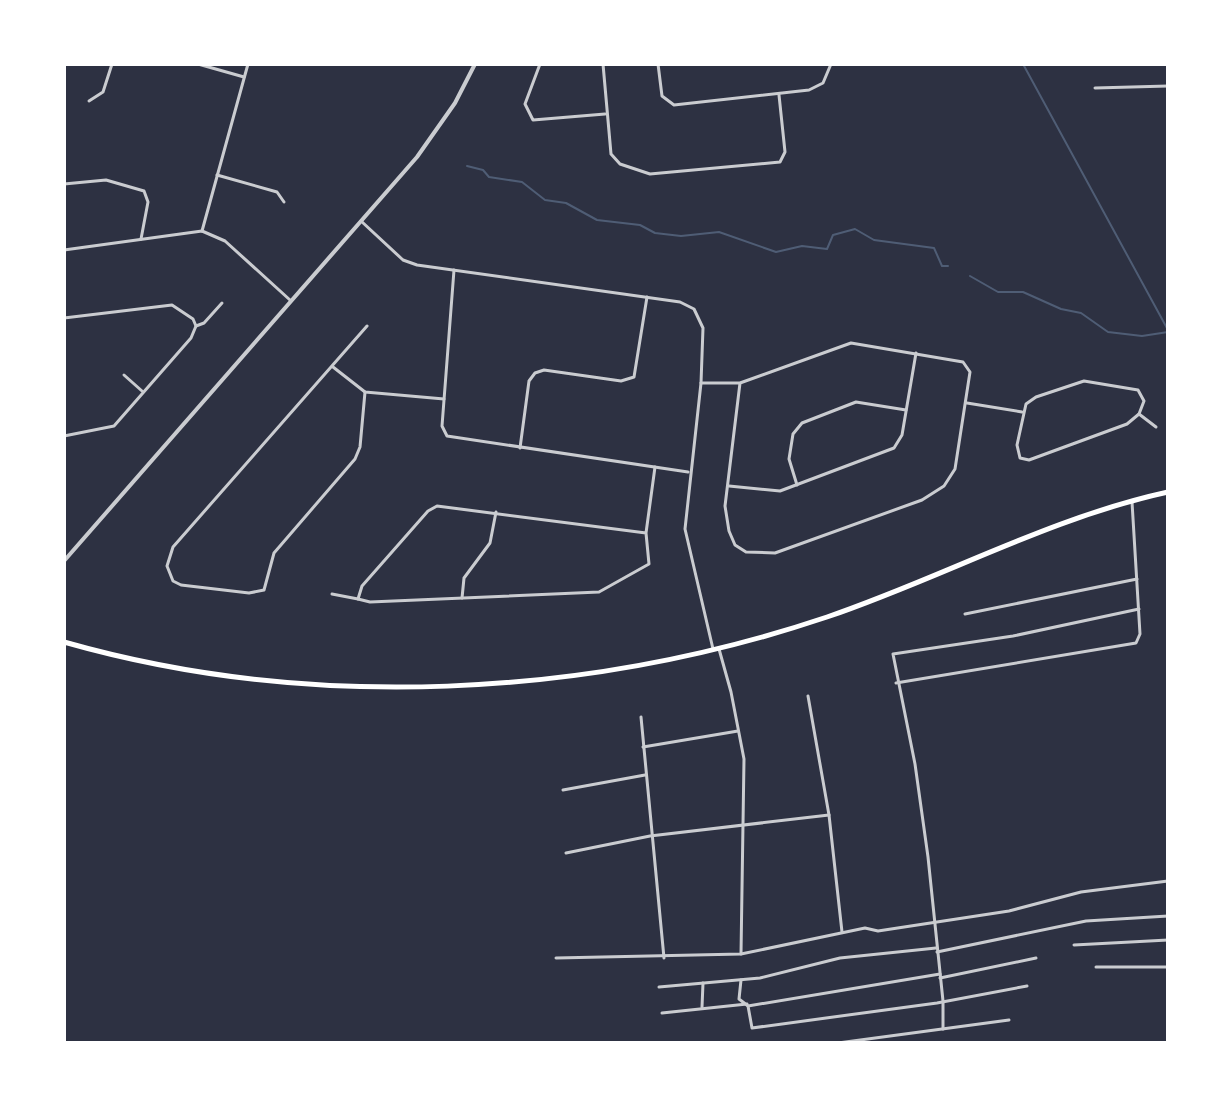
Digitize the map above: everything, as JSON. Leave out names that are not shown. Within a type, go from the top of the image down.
[{"type":"main road","points":[[64,642],[232,675],[380,686],[518,681],[603,671],[716,649],[829,616],[1076,518],[1168,492]]},
{"type":"street","points":[[89,101],[103,92],[112,64]]},
{"type":"street","points":[[198,64],[244,77]]},
{"type":"street","points":[[202,231],[248,64]]},
{"type":"street","points":[[64,561],[436,131],[475,64]]},
{"type":"street","points":[[540,64],[525,104],[533,120],[605,114]]},
{"type":"street","points":[[603,64],[605,114],[613,158],[644,172],[780,162],[785,155],[779,95]]},
{"type":"street","points":[[658,64],[662,96],[670,104],[779,95],[821,86],[831,64]]},
{"type":"street","points":[[1095,88],[1168,86]]},
{"type":"street","points":[[217,175],[277,192],[284,202]]},
{"type":"street","points":[[64,184],[106,180],[144,191],[148,202],[141,240]]},
{"type":"street","points":[[361,221],[403,260],[680,302],[698,314],[703,328],[701,383],[685,529],[744,759],[741,954]]},
{"type":"street","points":[[64,250],[202,231],[225,241],[291,301]]},
{"type":"street","points":[[454,270],[442,426],[447,436],[690,472]]},
{"type":"street","points":[[520,448],[529,381],[535,373],[544,370],[626,381],[634,377],[647,297]]},
{"type":"street","points":[[196,326],[204,323],[222,303]]},
{"type":"street","points":[[64,318],[172,305],[193,319],[196,326],[191,338],[109,429],[64,436]]},
{"type":"street","points":[[365,392],[360,447],[355,459],[274,553],[265,589],[249,593],[177,584],[167,566],[173,547],[367,326]]},
{"type":"street","points":[[701,383],[740,383],[851,343],[967,364],[970,372],[955,469],[938,492],[784,552],[746,552],[735,545],[725,514],[740,383]]},
{"type":"street","points":[[728,485],[780,491],[894,448],[902,435],[916,353]]},
{"type":"street","points":[[332,366],[365,392],[444,399]]},
{"type":"street","points":[[124,375],[143,392]]},
{"type":"street","points":[[1089,381],[1138,390],[1144,401],[1139,414],[1127,424],[1026,460],[1016,451],[1022,412],[1036,397],[1089,381]]},
{"type":"street","points":[[798,485],[789,459],[793,434],[802,423],[856,402],[906,410]]},
{"type":"street","points":[[966,403],[1022,412]]},
{"type":"street","points":[[1139,414],[1156,427]]},
{"type":"street","points":[[332,594],[370,602],[604,591],[647,567],[646,533],[655,467]]},
{"type":"street","points":[[896,683],[1128,645],[1139,640],[1132,502]]},
{"type":"street","points":[[358,599],[367,580],[433,507],[442,505],[646,533]]},
{"type":"street","points":[[462,598],[465,574],[490,543],[496,512]]},
{"type":"street","points":[[965,614],[1137,579]]},
{"type":"street","points":[[943,1029],[935,921],[915,764],[891,660],[893,654],[902,650],[1013,636],[1139,609]]},
{"type":"street","points":[[808,696],[829,815],[842,932]]},
{"type":"street","points":[[641,717],[664,958]]},
{"type":"street","points":[[643,747],[738,730]]},
{"type":"street","points":[[563,790],[645,775]]},
{"type":"street","points":[[566,853],[650,836],[829,815]]},
{"type":"street","points":[[556,958],[741,954],[865,928],[878,931],[1009,911],[1081,892],[1168,881]]},
{"type":"street","points":[[659,987],[741,980],[840,958],[936,950],[1086,921],[1168,916]]},
{"type":"street","points":[[1074,945],[1168,940]]},
{"type":"street","points":[[662,1013],[747,1005],[1036,958]]},
{"type":"street","points":[[1096,967],[1168,967]]},
{"type":"street","points":[[741,980],[739,999],[747,1005],[752,1028],[1027,986]]},
{"type":"street","points":[[702,1009],[703,983]]},
{"type":"street","points":[[838,1043],[1009,1020]]},
{"type":"waterway","points":[[1023,64],[1168,330]]},
{"type":"waterway","points":[[467,166],[483,170],[489,177],[522,182],[545,200],[566,203],[597,220],[640,225],[655,233],[681,236],[719,232],[776,252],[802,246],[827,249],[833,235],[855,229],[874,240],[934,248],[942,266],[948,266]]},
{"type":"waterway","points":[[970,276],[998,292],[1023,292],[1061,309],[1081,313],[1108,332],[1142,336],[1168,332]]}]
